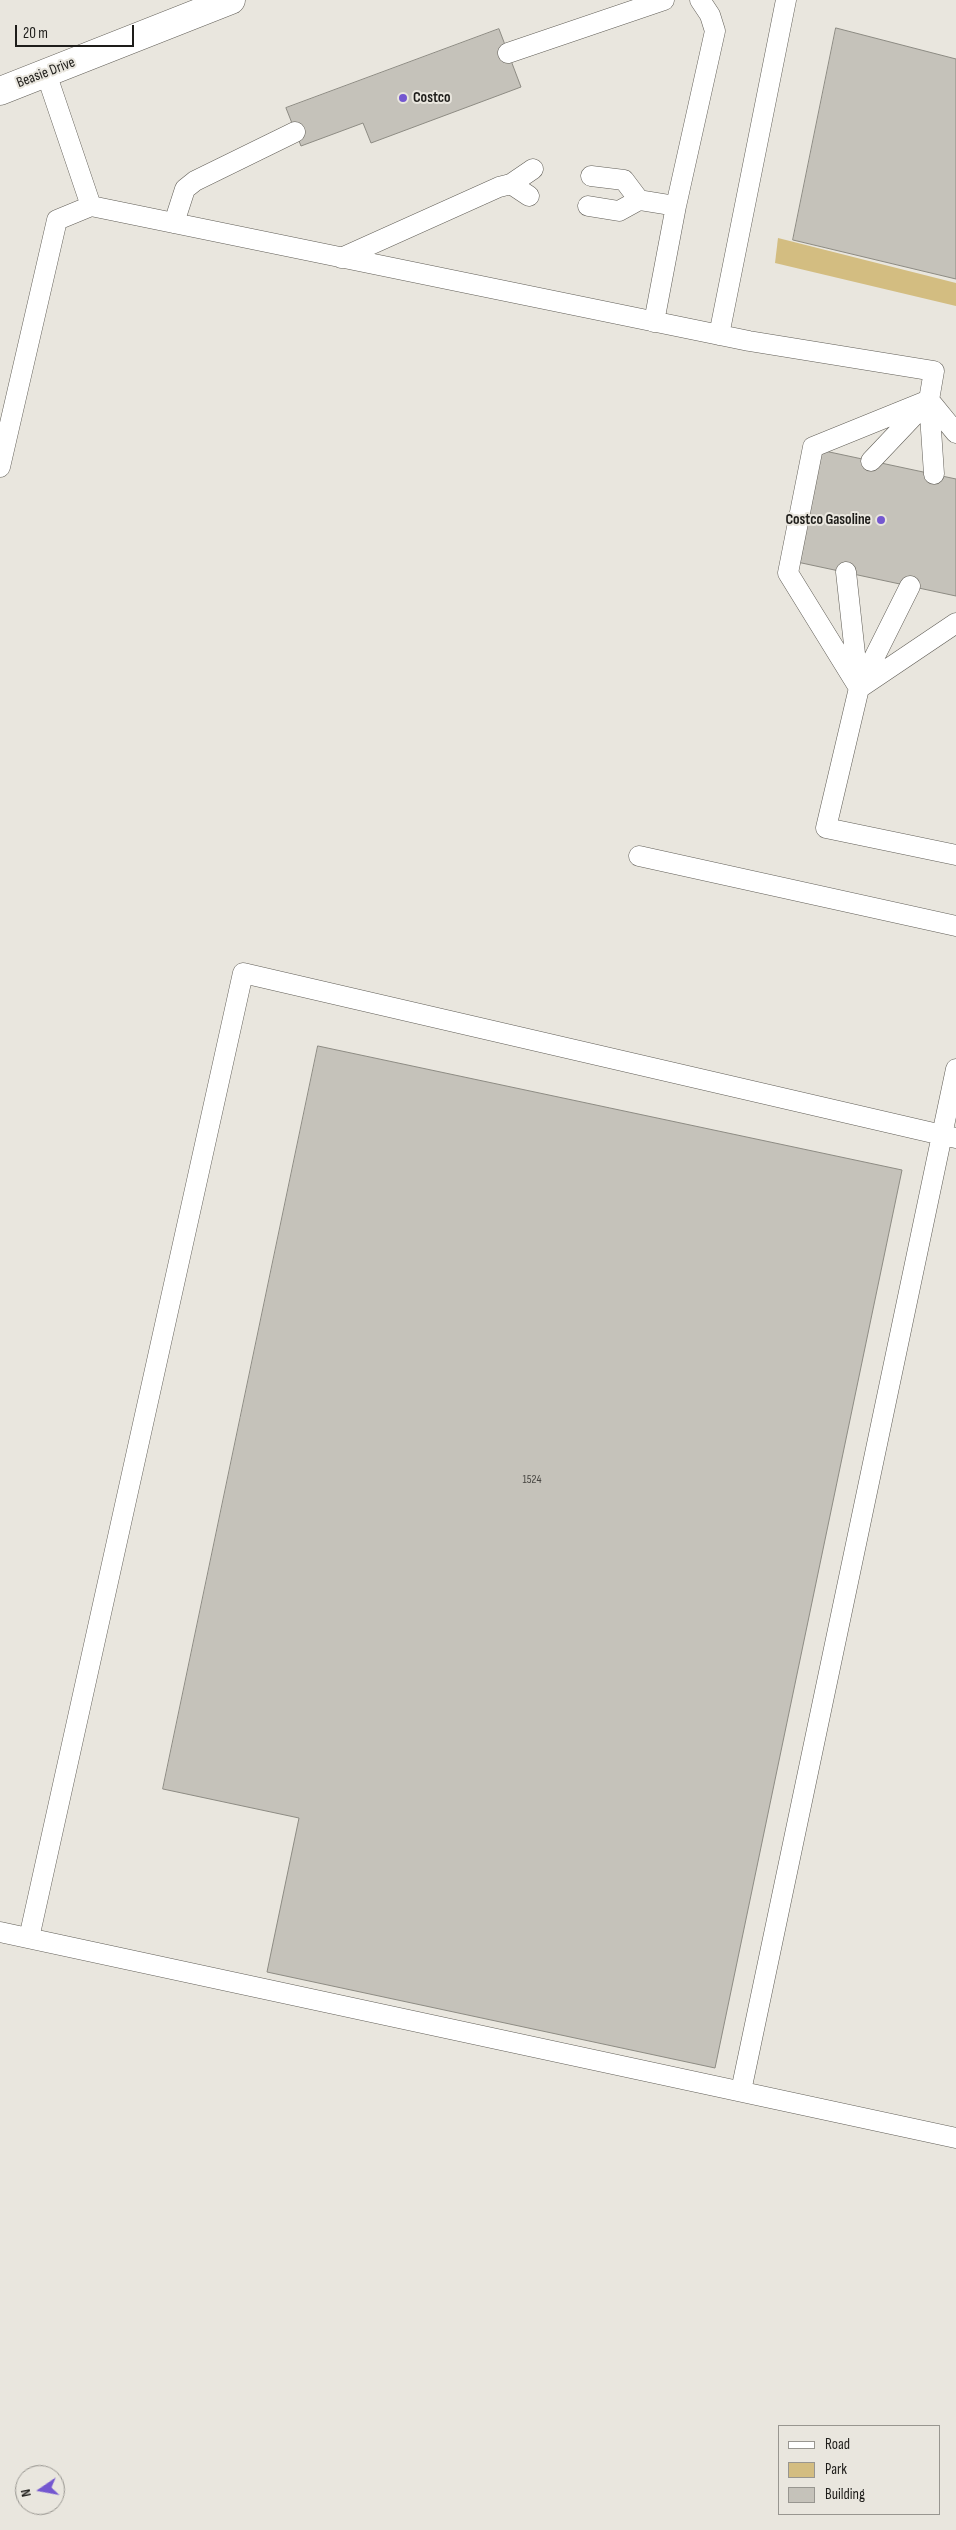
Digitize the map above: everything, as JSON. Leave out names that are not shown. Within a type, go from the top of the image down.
[{"type":"street","name":"Beasie Drive","points":[[0,91],[231,0]]},
{"type":"lane","points":[[508,53],[664,0]]},
{"type":"lane","points":[[654,322],[676,206],[715,31],[710,15],[700,0]]},
{"type":"lane","points":[[719,335],[786,0]]},
{"type":"lane","points":[[46,73],[92,206]]},
{"type":"lane","points":[[174,223],[185,189],[195,181],[295,132]]},
{"type":"lane","points":[[341,258],[499,187],[511,184],[533,169]]},
{"type":"lane","points":[[591,176],[624,180],[639,200]]},
{"type":"lane","points":[[511,184],[529,196]]},
{"type":"lane","points":[[588,206],[619,210],[639,200],[676,206]]},
{"type":"lane","points":[[0,467],[57,220],[92,206],[749,341],[934,371],[929,400],[934,474]]},
{"type":"lane","points":[[929,400],[956,433]]},
{"type":"lane","points":[[870,460],[929,400]]},
{"type":"lane","points":[[859,688],[788,573],[813,446],[929,400]]},
{"type":"lane","points":[[846,572],[859,688]]},
{"type":"lane","points":[[910,586],[859,688],[826,828],[956,855]]},
{"type":"lane","points":[[859,688],[956,622]]},
{"type":"lane","points":[[639,856],[956,926]]},
{"type":"lane","points":[[28,1938],[243,973],[949,1136]]},
{"type":"lane","points":[[741,2091],[949,1136],[956,1069]]},
{"type":"lane","points":[[0,1932],[956,2138]]},
{"type":"green space","points":[[778,238],[956,283],[956,306],[775,263]]},
{"type":"building","points":[[836,28],[956,59],[956,279],[793,240]]},
{"type":"building","name":"Costco","points":[[499,29],[521,87],[371,143],[363,123],[301,146],[286,108]]},
{"type":"building","name":"Costco Gasoline","points":[[820,450],[956,479],[956,596],[797,562]]},
{"type":"building","points":[[318,1046],[902,1170],[715,2068],[267,1972],[299,1818],[163,1789]]},
{"type":"place","name":"Costco","points":[[403,98]]},
{"type":"place","name":"Costco Gasoline","points":[[881,520]]}]
